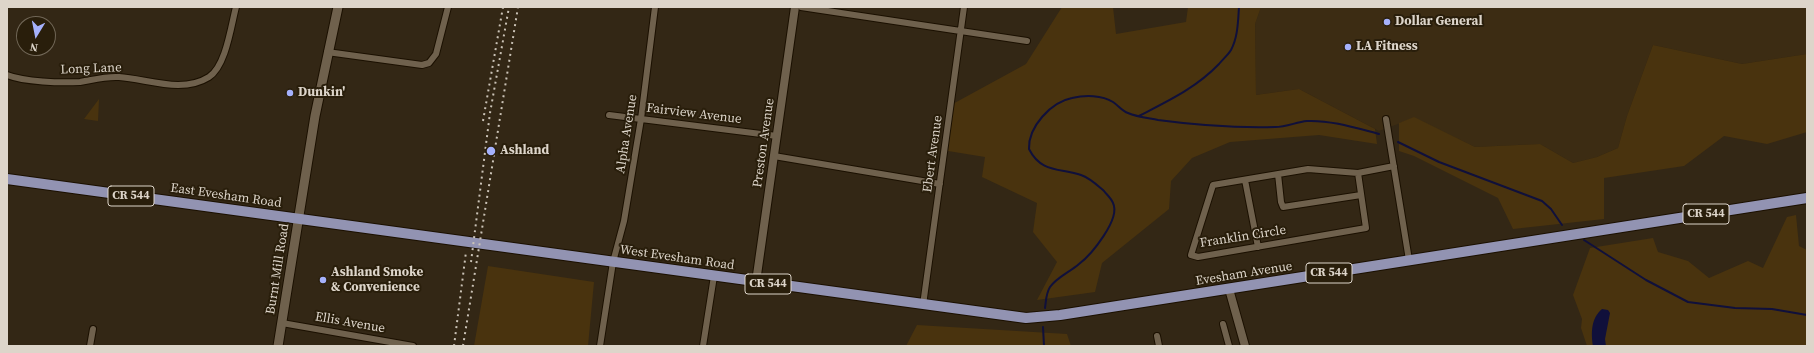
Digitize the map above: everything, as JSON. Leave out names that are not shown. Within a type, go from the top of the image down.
[{"type":"main road","name":"Burnt Mill Road","points":[[278,346],[328,52],[338,7]]},
{"type":"main road","name":"East Evesham Road","points":[[7,179],[299,219]]},
{"type":"main road","name":"Evesham Avenue","points":[[1052,316],[1807,198]]},
{"type":"main road","name":"West Evesham Road","points":[[299,219],[923,305],[1026,318],[1052,316]]},
{"type":"street","name":"Long Lane","points":[[7,75],[46,81],[78,82],[118,77],[167,84],[190,84],[199,82],[210,77],[217,68],[224,54],[236,7]]},
{"type":"street","points":[[328,52],[422,65],[432,61],[436,54],[448,7]]},
{"type":"street","name":"Alpha Avenue","points":[[600,346],[613,262],[624,221],[641,119],[655,7]]},
{"type":"street","name":"Preston Avenue","points":[[756,282],[795,7]]},
{"type":"street","points":[[801,7],[1027,41]]},
{"type":"street","name":"Ebert Avenue","points":[[923,305],[964,7]]},
{"type":"street","name":"Fairview Avenue","points":[[609,115],[777,136]]},
{"type":"street","points":[[1386,119],[1409,260]]},
{"type":"street","points":[[774,156],[940,184]]},
{"type":"street","name":"Franklin Circle","points":[[1358,173],[1366,228],[1198,257],[1190,255],[1213,185],[1308,169],[1358,173],[1394,166]]},
{"type":"street","points":[[1278,174],[1281,202],[1283,207],[1361,195]]},
{"type":"street","points":[[1245,180],[1258,247]]},
{"type":"street","points":[[703,346],[714,276]]},
{"type":"street","points":[[1229,289],[1245,346]]},
{"type":"street","name":"Ellis Avenue","points":[[282,323],[413,346]]},
{"type":"street","points":[[1223,324],[1229,346]]},
{"type":"street","points":[[90,346],[93,329]]},
{"type":"street","points":[[1157,336],[1159,346]]},
{"type":"shaded area","points":[[1062,7],[1113,7],[1116,34],[1186,22],[1188,7],[1261,7],[1255,24],[1256,95],[1299,89],[1375,129],[1377,144],[1319,135],[1230,142],[1192,158],[1171,181],[1169,209],[1102,263],[1095,292],[1037,300],[1057,262],[1033,232],[1037,203],[982,177],[985,157],[942,150],[949,106],[1026,64]]},
{"type":"shaded area","points":[[1261,7],[1807,7],[1807,54],[1742,64],[1653,45],[1627,116],[1618,148],[1597,157],[1573,163],[1540,144],[1475,147],[1414,118],[1379,131],[1299,89],[1256,95],[1255,24]]},
{"type":"shaded area","points":[[1653,45],[1742,64],[1807,54],[1807,132],[1767,144],[1724,136],[1684,166],[1604,178],[1604,219],[1513,229],[1498,198],[1414,156],[1399,151],[1399,123],[1414,117],[1475,147],[1540,144],[1573,163],[1597,157],[1618,148],[1627,116]]},
{"type":"shaded area","points":[[99,99],[98,121],[84,119]]},
{"type":"shaded area","points":[[1796,215],[1799,246],[1807,250],[1807,346],[1587,346],[1581,328],[1582,319],[1573,295],[1590,248],[1653,238],[1658,252],[1688,261],[1709,278],[1748,261],[1763,268],[1787,217]]},
{"type":"shaded area","points":[[488,266],[594,282],[588,346],[474,346]]},
{"type":"shaded area","points":[[1602,309],[1608,310],[1610,313],[1605,339],[1606,346],[1593,346],[1592,336],[1594,321]]},
{"type":"shaded area","points":[[917,325],[1067,334],[1071,346],[906,346]]},
{"type":"waterway","points":[[1139,116],[1191,87],[1210,73],[1219,64],[1230,52],[1235,40],[1239,7]]},
{"type":"waterway","points":[[1045,308],[1047,294],[1050,287],[1056,280],[1084,259],[1097,245],[1109,227],[1113,218],[1114,210],[1113,203],[1110,198],[1090,180],[1081,175],[1045,166],[1034,157],[1029,149],[1032,132],[1037,124],[1049,110],[1064,100],[1082,96],[1104,98],[1135,116],[1158,120],[1231,127],[1275,127],[1307,121],[1316,121],[1343,125],[1379,134]]},
{"type":"waterway","points":[[1398,142],[1439,162],[1542,201],[1551,209],[1562,225]]},
{"type":"waterway","points":[[1584,240],[1646,280],[1688,302],[1735,308],[1772,309],[1807,315]]},
{"type":"waterway","points":[[1043,327],[1044,346]]},
{"type":"railway","points":[[483,121],[503,7]]},
{"type":"railway","points":[[471,262],[490,113],[509,7]]},
{"type":"railway","points":[[463,346],[518,7]]},
{"type":"railway","points":[[454,346],[466,252]]},
{"type":"place","name":"Dollar General","points":[[1387,22]]},
{"type":"place","name":"LA Fitness","points":[[1348,47]]},
{"type":"place","name":"Dunkin'","points":[[290,93]]},
{"type":"place","name":"Ashland","points":[[491,151]]},
{"type":"place","name":"Ashland Smoke & Convenience","points":[[323,280]]}]
